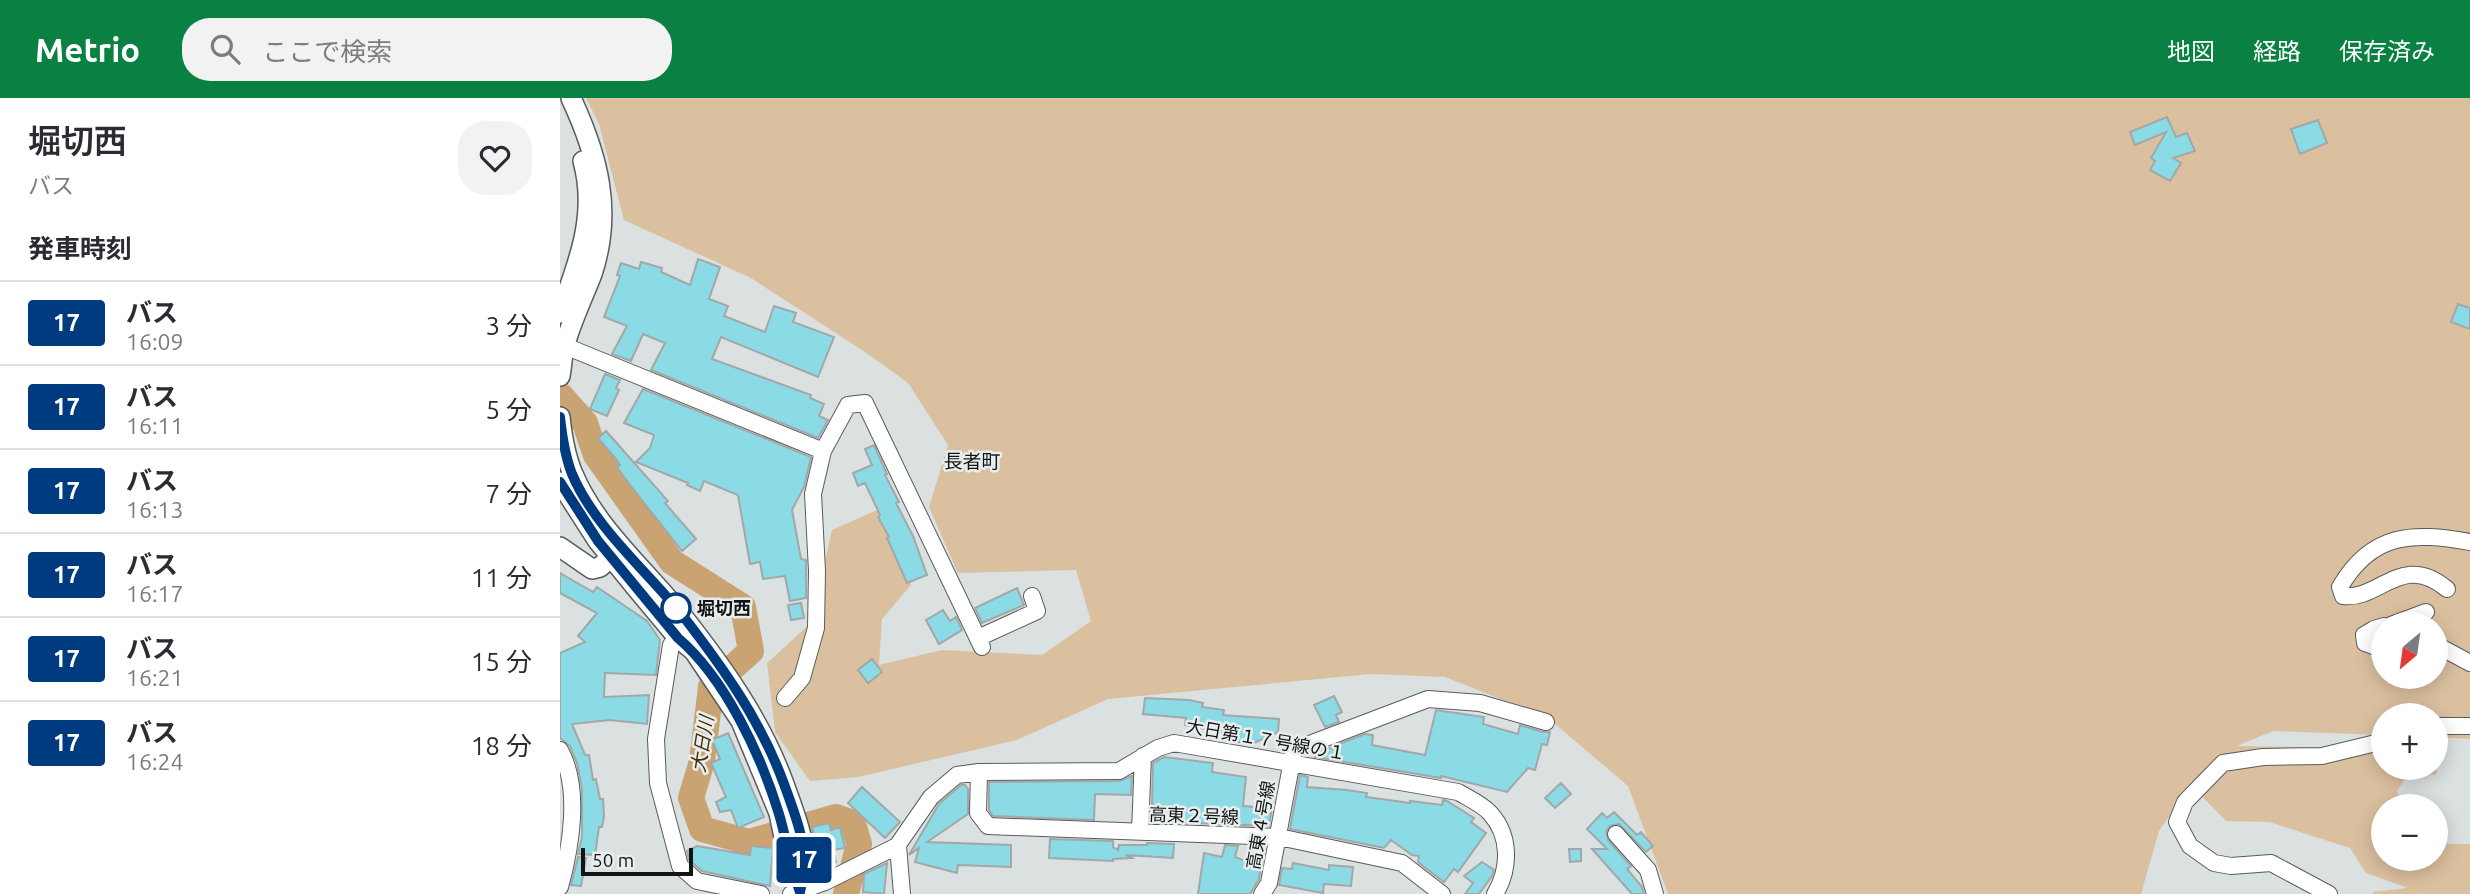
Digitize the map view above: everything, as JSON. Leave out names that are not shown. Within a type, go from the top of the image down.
[{"type":"street","points":[[560,98],[574,130],[586,173],[589,214],[583,251],[560,313]]},
{"type":"street","points":[[560,376],[562,344],[593,271],[600,243],[601,187],[597,161],[571,98]]},
{"type":"street","points":[[562,344],[823,452]]},
{"type":"street","points":[[785,698],[802,678],[816,628],[817,571],[813,494],[823,452],[848,405],[865,402],[980,642],[1037,611],[1032,596]]},
{"type":"street","points":[[561,423],[573,475],[616,552],[638,590],[684,637]]},
{"type":"street","points":[[560,482],[766,737],[793,842],[805,863],[797,893]]},
{"type":"street","points":[[2447,589],[2438,581],[2422,576],[2396,577],[2356,598],[2343,596],[2340,586],[2350,570],[2374,547],[2391,540],[2441,537],[2470,542]]},
{"type":"street","points":[[560,547],[592,569],[638,590]]},
{"type":"street","points":[[592,569],[600,567],[616,552]]},
{"type":"street","points":[[2371,631],[2364,635],[2365,643],[2371,645]]},
{"type":"street","points":[[684,637],[671,645],[656,740],[658,783],[680,866],[697,881],[757,894]]},
{"type":"street","points":[[2448,651],[2470,663]]},
{"type":"street","points":[[1290,762],[1294,750],[1428,699],[1480,703],[1546,722]]},
{"type":"street","points":[[2448,726],[2470,726]]},
{"type":"street","name":"大日第１７号線の１","points":[[898,846],[931,797],[957,775],[979,772],[1119,771],[1143,756],[1174,743],[1458,792],[1490,812],[1504,837],[1508,866],[1495,894]]},
{"type":"street","points":[[2329,894],[2271,863],[2231,866],[2214,863],[2190,846],[2177,822],[2185,802],[2223,763],[2263,757],[2322,756],[2371,744]]},
{"type":"street","points":[[560,750],[566,760],[574,807],[560,887]]},
{"type":"street","points":[[1140,832],[1143,756]]},
{"type":"street","name":"高東４号線","points":[[1262,894],[1269,883],[1279,837],[1290,762]]},
{"type":"street","name":"高東２号線","points":[[979,772],[978,813],[988,826],[1279,837],[1402,863],[1443,894]]},
{"type":"street","points":[[1616,834],[1648,870],[1655,894]]},
{"type":"street","points":[[797,893],[898,846],[902,894]]},
{"type":"shaded area","points":[[586,98],[2470,98],[2470,739],[2448,738],[2448,703],[2371,703],[2371,735],[2273,731],[2237,746],[2371,748],[2371,780],[2404,780],[2398,794],[2371,794],[2371,871],[2448,871],[2448,844],[2470,844],[2470,894],[2374,894],[2372,892],[2408,888],[2366,873],[2350,848],[2269,822],[2226,821],[2191,785],[2159,831],[2141,894],[1668,894],[1628,786],[1548,718],[1445,677],[1371,674],[1108,699],[1017,740],[858,777],[810,781],[775,732],[767,663],[811,623],[832,530],[882,508],[911,585],[882,619],[879,665],[942,650],[1042,655],[1091,621],[1076,570],[958,573],[929,507],[948,445],[908,383],[751,278],[624,220],[599,124]]},
{"type":"building","points":[[2167,117],[2176,137],[2187,133],[2195,151],[2173,158],[2181,163],[2170,181],[2150,170],[2155,161],[2151,158],[2166,132],[2135,145],[2130,132]]},
{"type":"building","points":[[2318,120],[2327,143],[2300,154],[2291,129]]},
{"type":"building","points":[[698,259],[720,267],[709,299],[728,306],[724,316],[765,332],[774,306],[796,313],[793,322],[834,337],[818,377],[721,337],[712,359],[811,395],[810,398],[824,404],[819,416],[828,420],[818,438],[651,370],[665,343],[643,334],[631,361],[612,354],[627,326],[604,317],[620,276],[617,275],[621,263],[639,269],[641,262],[662,268],[661,272],[690,285]]},
{"type":"building","points":[[2458,304],[2470,308],[2470,329],[2451,322]]},
{"type":"building","points":[[605,374],[620,380],[616,388],[619,390],[607,416],[590,409]]},
{"type":"building","points":[[643,389],[811,457],[804,487],[792,510],[801,559],[806,560],[806,598],[790,601],[785,576],[763,579],[760,562],[750,564],[738,495],[704,481],[700,491],[687,485],[688,483],[636,462],[650,448],[654,435],[624,423]]},
{"type":"building","points":[[606,431],[668,501],[665,503],[696,539],[682,551],[630,485],[617,467],[620,465],[598,438]]},
{"type":"building","points":[[874,445],[927,575],[907,583],[865,483],[858,486],[853,473],[872,465],[865,449]]},
{"type":"building","points":[[560,573],[593,592],[597,587],[647,621],[660,640],[656,675],[605,673],[604,697],[649,695],[647,724],[610,720],[572,724],[585,755],[589,755],[593,780],[596,779],[600,799],[603,799],[604,817],[602,827],[599,827],[595,855],[578,854],[582,837],[582,789],[577,763],[570,746],[560,738],[560,653],[585,642],[578,636],[597,613],[560,593]]},
{"type":"building","points":[[1017,588],[1024,605],[982,623],[975,608]]},
{"type":"building","points":[[801,603],[804,618],[791,620],[788,605]]},
{"type":"building","points":[[943,610],[950,621],[956,617],[962,630],[939,644],[926,620]]},
{"type":"building","points":[[872,659],[882,672],[868,683],[858,670]]},
{"type":"building","points":[[1334,696],[1342,712],[1336,715],[1339,722],[1325,727],[1314,705]]},
{"type":"building","points":[[1145,698],[1189,700],[1203,703],[1202,707],[1224,710],[1223,715],[1279,719],[1278,732],[1254,743],[1238,742],[1238,735],[1185,725],[1186,718],[1143,714]]},
{"type":"building","points":[[1436,710],[1484,717],[1483,724],[1518,734],[1520,725],[1550,732],[1547,745],[1542,744],[1535,770],[1528,768],[1507,792],[1441,776],[1315,757],[1316,753],[1329,748],[1335,749],[1334,746],[1365,734],[1373,735],[1372,745],[1425,755]]},
{"type":"building","points":[[728,733],[764,817],[738,828],[731,810],[720,812],[716,802],[726,797],[711,763],[720,759],[712,740]]},
{"type":"building","points":[[1164,757],[1213,763],[1212,772],[1246,777],[1243,806],[1272,808],[1269,826],[1172,822],[1175,807],[1152,805],[1153,763]]},
{"type":"building","points":[[1300,775],[1308,777],[1307,787],[1367,793],[1366,797],[1410,803],[1442,805],[1443,800],[1447,801],[1474,818],[1471,822],[1486,833],[1458,872],[1454,869],[1444,882],[1418,862],[1419,856],[1412,855],[1391,840],[1384,848],[1290,829]]},
{"type":"building","points":[[1132,776],[1131,795],[1095,794],[1094,820],[993,816],[989,810],[989,782],[1119,781]]},
{"type":"building","points":[[1561,783],[1571,794],[1555,808],[1545,798]]},
{"type":"building","points":[[961,785],[968,789],[968,814],[927,842],[1011,845],[1011,867],[958,865],[957,873],[915,862],[919,848],[909,855],[939,804]]},
{"type":"building","points":[[862,787],[900,822],[885,838],[848,803]]},
{"type":"building","points":[[1614,812],[1637,835],[1641,832],[1653,846],[1646,852],[1619,824],[1610,826],[1606,831],[1608,840],[1631,866],[1627,869],[1642,887],[1644,894],[1632,894],[1592,849],[1607,849],[1587,829],[1602,813],[1607,818]]},
{"type":"building","points":[[829,823],[831,830],[840,827],[845,848],[833,850],[836,862],[822,865],[812,827]]},
{"type":"building","points":[[1050,839],[1113,841],[1113,847],[1118,850],[1119,845],[1174,844],[1173,858],[1126,855],[1132,858],[1113,861],[1049,858]]},
{"type":"building","points":[[1225,845],[1238,846],[1235,857],[1261,867],[1259,879],[1250,894],[1198,894],[1204,853],[1222,857]]},
{"type":"building","points":[[697,846],[750,855],[751,846],[773,848],[770,886],[702,871],[689,860],[687,851]]},
{"type":"building","points":[[1569,849],[1581,849],[1581,861],[1570,862]]},
{"type":"building","points":[[578,857],[586,858],[581,886],[571,885]]},
{"type":"building","points":[[1482,862],[1494,870],[1492,876],[1479,894],[1465,894],[1473,883],[1464,876]]},
{"type":"building","points":[[887,863],[884,894],[863,892],[864,874]]},
{"type":"building","points":[[1293,863],[1329,870],[1329,865],[1353,867],[1351,886],[1324,884],[1323,893],[1279,885],[1282,868],[1292,869]]},
{"type":"waterway","name":"大日川","points":[[560,395],[585,423],[596,455],[672,562],[743,607],[751,651],[711,687],[702,761],[691,798],[702,829],[749,842],[836,817],[853,823],[859,844],[846,894]]},
{"type":"bus line","name":"17","points":[[560,417],[566,454],[573,475],[590,505],[622,547],[682,616],[740,692],[766,737],[793,809],[801,840],[805,863],[800,892],[790,866],[779,813],[741,721],[694,651],[678,638],[598,541],[560,482]]},
{"type":"place","name":"堀切西","points":[[676,608]]},
{"type":"district","name":"長者町","points":[[972,461]]}]
